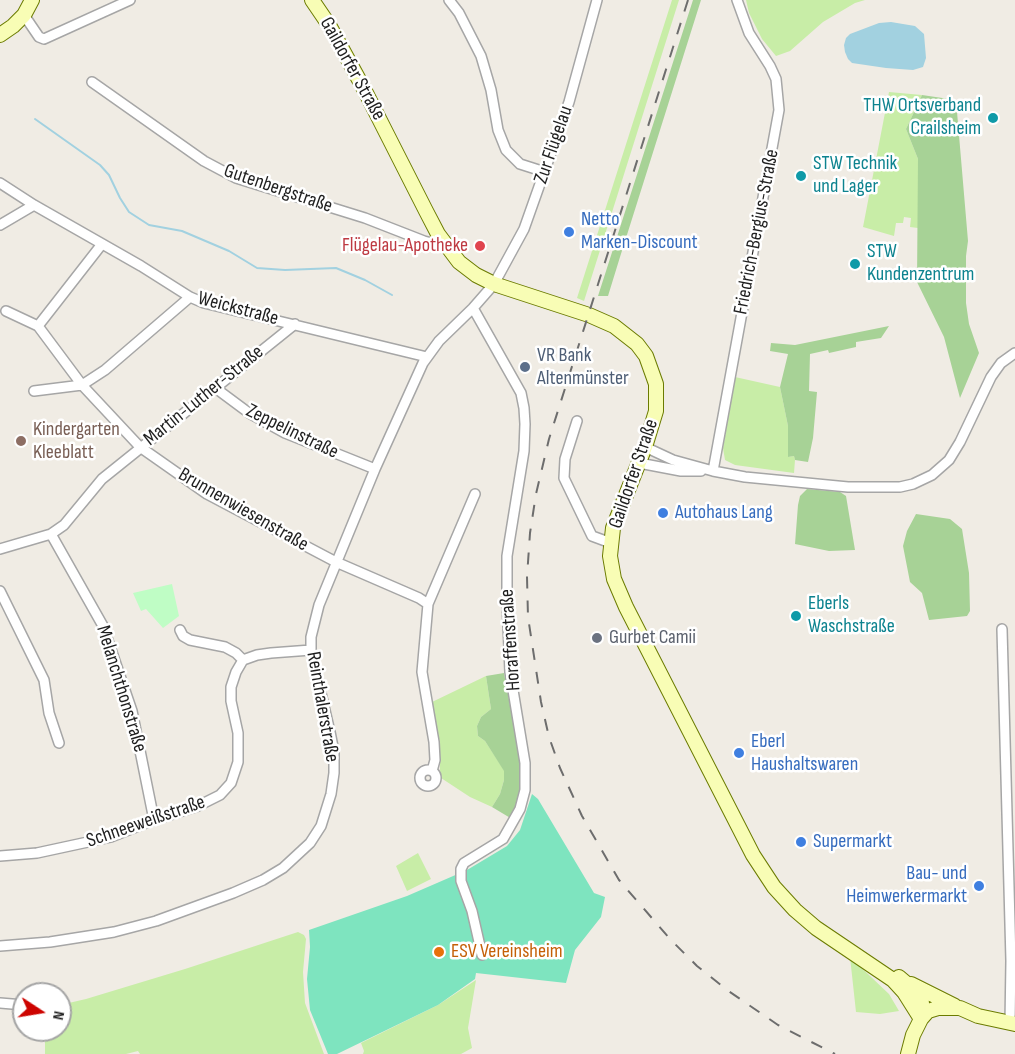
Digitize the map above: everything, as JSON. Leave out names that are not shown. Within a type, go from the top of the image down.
[{"type":"main road","points":[[0,35],[24,15],[32,0]]},
{"type":"main road","name":"Gaildorfer Straße","points":[[312,0],[348,59],[426,212],[459,262],[476,275],[494,284],[589,315],[614,326],[638,344],[646,356],[652,370],[657,398],[654,420],[618,512],[611,543],[611,568],[626,607],[753,855],[784,899],[804,918],[893,981],[904,992],[921,1019]]},
{"type":"main road","name":"Gaildorfer Straße","points":[[828,936],[874,959],[902,979],[912,988],[922,1003],[921,1019]]},
{"type":"main road","name":"Gaildorfer Straße","points":[[902,979],[978,1016]]},
{"type":"main road","points":[[908,1054],[913,1035],[928,1011],[960,1008]]},
{"type":"main road","points":[[921,1019],[956,1015],[978,1016],[1012,1023]]},
{"type":"street","points":[[24,15],[39,37],[44,39],[130,0]]},
{"type":"street","points":[[449,0],[459,13],[481,56],[491,90],[498,130],[506,150],[520,164],[545,172]]},
{"type":"street","name":"Zur Flügelau","points":[[494,284],[524,229],[545,172],[569,102],[597,0]]},
{"type":"street","name":"Friedrich-Bergius-Straße","points":[[713,471],[779,110],[776,79],[746,27],[737,0]]},
{"type":"street","name":"Gutenbergstraße","points":[[92,82],[204,161],[236,178],[365,218],[424,241],[448,247]]},
{"type":"street","name":"Weickstraße","points":[[0,183],[33,205],[204,303],[427,357]]},
{"type":"street","points":[[0,225],[33,205]]},
{"type":"street","points":[[38,326],[102,244]]},
{"type":"street","name":"Reinthalerstraße","points":[[0,946],[50,942],[114,932],[156,921],[263,880],[283,868],[310,843],[321,826],[331,794],[334,773],[334,752],[311,650],[314,621],[375,469],[427,357],[439,341],[494,284]]},
{"type":"street","points":[[34,391],[82,385],[105,370],[190,297]]},
{"type":"street","name":"Horaffenstraße","points":[[473,308],[521,393],[525,424],[524,451],[507,556],[507,602],[510,672],[525,763],[525,790],[520,809],[503,839],[464,863],[461,869],[461,881],[472,911],[482,955]]},
{"type":"street","name":"Brunnenwiesenstraße","points":[[6,311],[38,326],[82,385],[140,447],[207,494],[336,562],[428,604]]},
{"type":"street","name":"Martin-Luther-Straße","points":[[0,549],[51,534],[64,525],[102,479],[295,324]]},
{"type":"street","points":[[645,447],[673,460],[713,471],[796,483],[848,487],[900,487],[933,475],[955,452],[991,377],[1001,363],[1015,353]]},
{"type":"street","name":"Zeppelinstraße","points":[[214,387],[249,413],[285,433],[375,469]]},
{"type":"street","points":[[577,421],[565,459],[564,478],[592,536],[611,543]]},
{"type":"street","points":[[639,463],[681,471],[713,471]]},
{"type":"street","points":[[432,771],[435,760],[434,742],[422,672],[428,604],[475,494]]},
{"type":"street","name":"Melanchthonstraße","points":[[51,534],[103,626],[132,711],[154,820]]},
{"type":"street","points":[[0,591],[44,680],[49,713],[58,743]]},
{"type":"street","points":[[1002,629],[1012,1023]]},
{"type":"street","points":[[180,630],[183,636],[190,640],[225,647],[243,660],[257,655],[311,650]]},
{"type":"street","name":"Schneeweißstraße","points":[[0,856],[37,853],[111,837],[198,806],[220,795],[231,783],[236,773],[240,747],[231,701],[231,687],[243,660]]},
{"type":"green space","points":[[672,0],[679,0],[584,301],[577,298]]},
{"type":"green space","points":[[693,0],[701,0],[608,296],[598,296]]},
{"type":"green space","points":[[746,0],[865,0],[855,3],[823,22],[790,51],[776,56],[762,39],[749,13]]},
{"type":"green space","points":[[889,92],[922,95],[906,129],[918,159],[918,228],[910,227],[911,218],[904,217],[903,223],[896,223],[894,236],[863,227]]},
{"type":"green space","points":[[922,95],[956,100],[968,241],[966,303],[969,324],[979,353],[960,398],[944,337],[917,282],[918,159],[906,129]]},
{"type":"green space","points":[[889,326],[881,338],[856,342],[856,347],[829,353],[828,350],[810,354],[809,391],[817,392],[813,438],[808,462],[795,460],[794,456],[788,457],[788,426],[780,387],[788,354],[770,351],[771,343],[795,345]]},
{"type":"green space","points":[[735,377],[780,387],[788,426],[788,457],[794,456],[794,473],[735,465],[725,460],[723,448]]},
{"type":"green space","points":[[807,489],[840,492],[846,496],[855,550],[829,551],[795,544],[798,505],[800,496]]},
{"type":"green space","points":[[916,514],[950,519],[962,529],[969,573],[970,611],[967,616],[929,620],[922,593],[910,582],[903,546],[907,531]]},
{"type":"green space","points":[[172,584],[179,616],[163,628],[146,609],[141,611],[133,593]]},
{"type":"green space","points":[[504,673],[523,775],[521,797],[512,819],[492,807],[500,794],[504,771],[485,741],[478,736],[477,726],[481,717],[491,709],[486,676]]},
{"type":"green space","points":[[486,676],[491,709],[481,717],[477,726],[478,736],[485,741],[504,770],[500,794],[492,807],[470,797],[438,776],[440,744],[432,702]]},
{"type":"green space","points":[[532,794],[538,799],[594,893],[605,897],[601,917],[575,950],[566,983],[476,973],[475,979],[438,1005],[337,1054],[328,1054],[310,1010],[307,979],[309,930],[407,896],[467,870],[507,846],[520,830]]},
{"type":"green space","points":[[418,853],[431,879],[407,891],[396,866]]},
{"type":"green space","points":[[298,932],[304,935],[306,939],[303,972],[305,1003],[324,1054],[140,1054],[138,1051],[126,1054],[45,1054],[45,1042],[72,1042],[72,1002]]},
{"type":"green space","points":[[850,957],[889,994],[899,1011],[880,1014],[856,1012]]},
{"type":"green space","points":[[476,980],[468,1028],[472,1048],[461,1054],[363,1054],[361,1043],[438,1005]]},
{"type":"water","points":[[891,22],[915,26],[924,34],[926,58],[923,67],[913,70],[886,68],[852,63],[848,59],[844,45],[850,34],[879,23]]},
{"type":"waterway","points":[[35,119],[100,165],[109,175],[129,212],[149,225],[182,231],[229,251],[257,268],[285,270],[336,268],[392,295]]},
{"type":"railway","points":[[688,0],[549,439],[536,494],[530,533],[527,577],[528,617],[541,702],[549,737],[582,816],[619,880],[670,939],[697,966],[778,1025],[835,1054]]},
{"type":"place","name":"THW Ortsverband Crailsheim","points":[[993,118]]},
{"type":"place","name":"STW Technik und Lager","points":[[801,176]]},
{"type":"place","name":"Netto Marken-Discount","points":[[569,232]]},
{"type":"place","name":"Flügelau-Apotheke","points":[[480,246]]},
{"type":"place","name":"STW Kundenzentrum","points":[[855,264]]},
{"type":"place","name":"VR Bank Altenmünster","points":[[525,367]]},
{"type":"place","name":"Kindergarten Kleeblatt","points":[[21,441]]},
{"type":"place","name":"Autohaus Lang","points":[[663,513]]},
{"type":"place","name":"Eberls Waschstraße","points":[[796,616]]},
{"type":"place","name":"Gurbet Camii","points":[[597,638]]},
{"type":"place","name":"Eberl Haushaltswaren","points":[[739,753]]},
{"type":"place","name":"Supermarkt","points":[[801,842]]},
{"type":"place","name":"Bau- und Heimwerkermarkt","points":[[979,886]]},
{"type":"place","name":"ESV Vereinsheim","points":[[439,952]]}]
